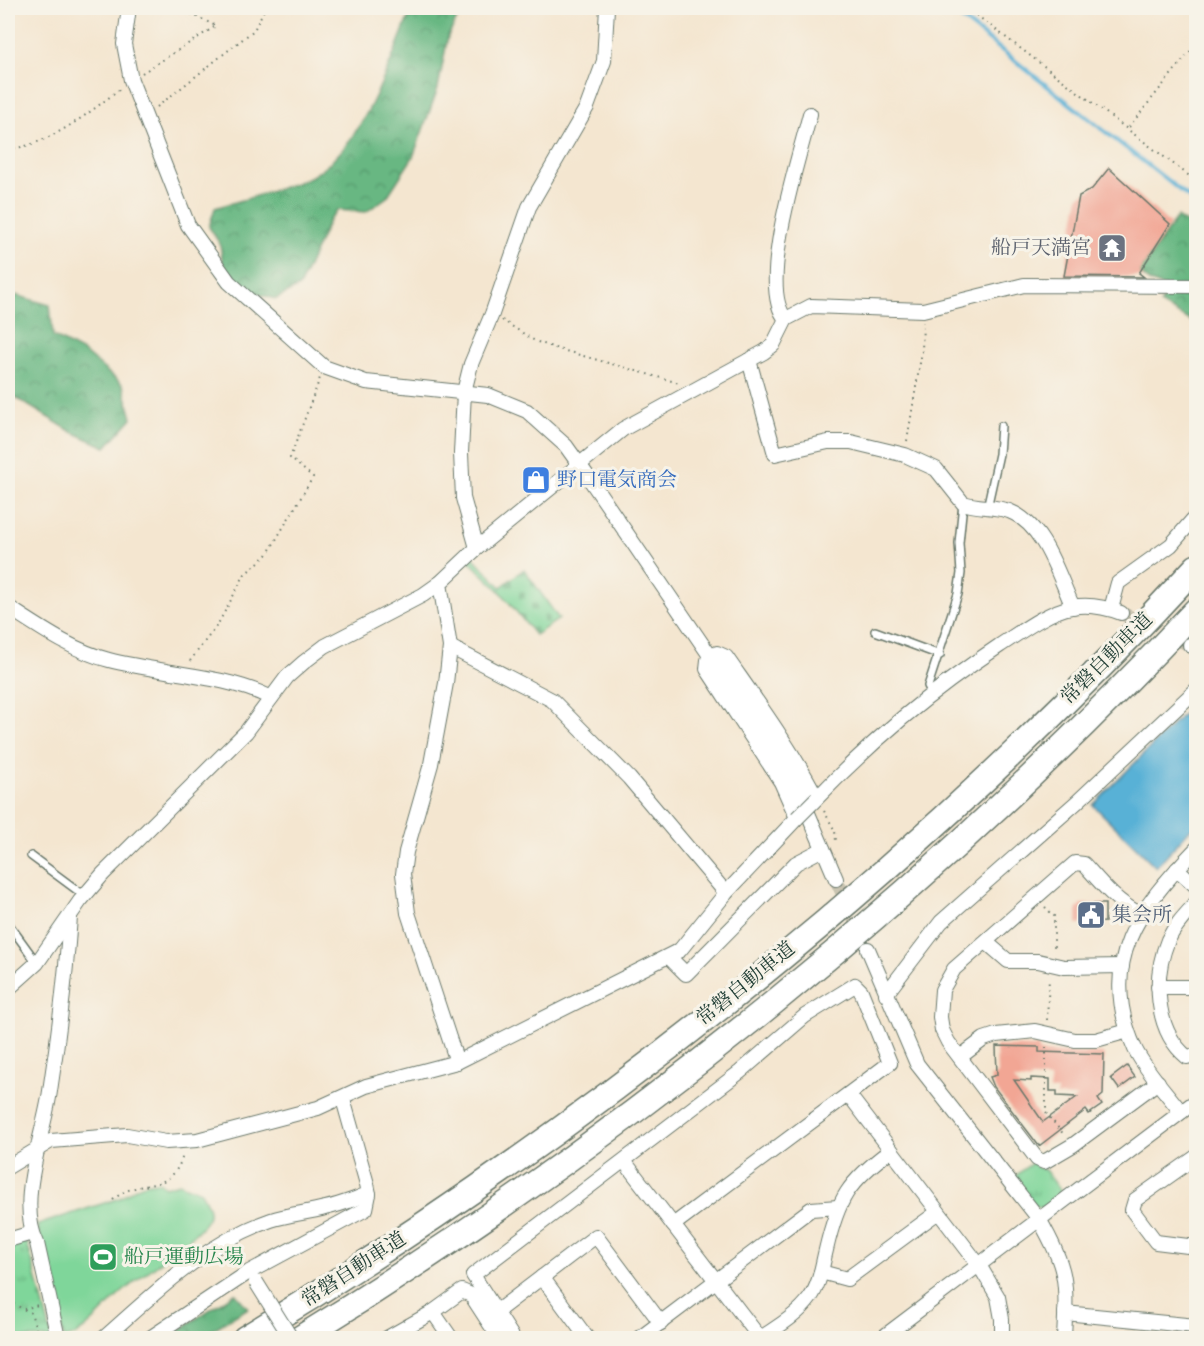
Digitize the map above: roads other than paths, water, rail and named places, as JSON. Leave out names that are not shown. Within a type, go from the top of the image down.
[{"type":"highway","name":"常磐自動車道","points":[[245,1338],[313,1297],[506,1167],[653,1059],[763,971],[943,817],[1059,706],[1197,567]]},
{"type":"highway","name":"常磐自動車道","points":[[300,1338],[433,1254],[590,1144],[788,989],[956,845],[1065,743],[1197,610]]},
{"type":"street","points":[[129,8],[124,44],[131,80],[169,182],[188,225],[229,282],[324,367],[366,382],[488,396],[527,411],[552,432],[578,464],[712,657],[791,777],[830,848],[836,879]]},
{"type":"street","points":[[477,548],[463,498],[461,453],[465,392],[471,364],[492,314],[529,207],[587,106],[604,61],[607,8]]},
{"type":"street","points":[[786,319],[778,305],[775,265],[810,114]]},
{"type":"street","points":[[8,988],[37,963],[70,915],[120,855],[246,732],[287,677],[325,646],[423,595],[440,583],[477,548],[623,429],[773,345],[786,319],[804,308],[822,305],[923,310],[1024,285],[1197,286]]},
{"type":"street","points":[[749,360],[775,454],[828,442],[851,442],[905,455],[936,469],[963,503],[1008,511],[1031,525],[1041,538],[1073,607]]},
{"type":"street","points":[[8,1167],[51,1141],[113,1136],[183,1142],[318,1108],[343,1099],[366,1086],[457,1062],[670,958],[680,950],[726,893],[797,818],[893,723],[932,693],[1052,614],[1073,607],[1116,611],[1118,583],[1171,544],[1197,516]]},
{"type":"street","points":[[440,583],[450,647],[431,764],[406,852],[403,874],[408,913],[457,1062]]},
{"type":"street","points":[[8,607],[59,639],[106,660],[182,674],[260,692],[271,698]]},
{"type":"street","points":[[450,647],[552,700],[629,778],[726,893]]},
{"type":"street","points":[[797,818],[781,782],[707,669],[708,660],[717,653],[726,657],[801,767],[817,798]]},
{"type":"street","points":[[885,994],[941,922],[1068,810],[1197,690]]},
{"type":"street","points":[[670,958],[686,974],[796,863],[830,848]]},
{"type":"street","points":[[1181,1112],[1136,1051],[1122,1009],[1122,966],[1130,934],[1140,914],[1177,869],[1197,849]]},
{"type":"street","points":[[1140,914],[1125,906],[1111,894],[1084,864],[1075,863],[954,969],[942,990],[940,1010],[942,1030],[1037,1159],[1044,1162],[1073,1145],[1158,1082]]},
{"type":"street","points":[[1177,869],[1197,886]]},
{"type":"street","points":[[1197,903],[1169,938],[1160,965],[1158,987],[1164,1022],[1174,1042],[1187,1057],[1197,1055]]},
{"type":"street","points":[[58,1338],[37,1243],[32,1233],[30,1192],[50,1092],[70,915]]},
{"type":"street","points":[[986,942],[1008,961],[1038,961],[1064,967],[1122,966]]},
{"type":"street","points":[[868,949],[885,994],[917,1065],[1038,1219],[1064,1268],[1064,1338]]},
{"type":"street","points":[[513,1338],[473,1275],[740,1072],[805,1016],[855,985],[861,991],[890,1063],[673,1225]]},
{"type":"street","points":[[1158,987],[1197,987]]},
{"type":"street","points":[[960,1057],[984,1039],[996,1035],[1035,1031],[1075,1040],[1096,1040],[1128,1031]]},
{"type":"street","points":[[849,1095],[979,1265],[998,1296],[1002,1319],[1002,1338]]},
{"type":"street","points":[[150,1338],[366,1209],[369,1194],[343,1099]]},
{"type":"street","points":[[882,1338],[1197,1101]]},
{"type":"street","points":[[624,1161],[760,1338],[800,1310],[810,1298],[821,1272],[838,1207],[846,1191],[859,1174],[891,1150]]},
{"type":"street","points":[[1197,1157],[1135,1200],[1132,1210],[1156,1242],[1197,1247]]},
{"type":"street","points":[[104,1338],[190,1264],[235,1235],[273,1219],[326,1208],[369,1194]]},
{"type":"street","points":[[640,1338],[811,1209],[838,1207]]},
{"type":"street","points":[[821,1272],[847,1279],[938,1212]]},
{"type":"street","points":[[8,1240],[32,1233]]},
{"type":"street","points":[[496,1312],[596,1236],[661,1323]]},
{"type":"street","points":[[253,1277],[291,1338]]},
{"type":"street","points":[[542,1277],[588,1338]]},
{"type":"street","points":[[387,1338],[434,1312],[462,1291],[471,1295],[499,1338]]},
{"type":"street","points":[[434,1312],[451,1338]]},
{"type":"street","points":[[1065,1312],[1197,1326]]},
{"type":"lane","points":[[987,508],[999,454],[1000,426]]},
{"type":"lane","points":[[932,693],[928,686],[958,594],[961,573],[959,543],[963,503]]},
{"type":"lane","points":[[875,631],[940,655]]},
{"type":"lane","points":[[31,856],[85,896]]},
{"type":"lane","points":[[8,923],[37,963]]},
{"type":"water","points":[[1196,701],[1196,823],[1156,867],[1093,805]]},
{"type":"waterway","points":[[948,8],[1196,203]]},
{"type":"tunnel","points":[[1121,613],[1190,645]]},
{"type":"tunnel","points":[[836,879],[862,936]]},
{"type":"place","name":"船戸天満宮","points":[[1112,248]]},
{"type":"place","name":"野口電気商会","points":[[536,480]]},
{"type":"place","name":"集会所","points":[[1091,915]]},
{"type":"place","name":"船戸運動広場","points":[[103,1257]]}]
